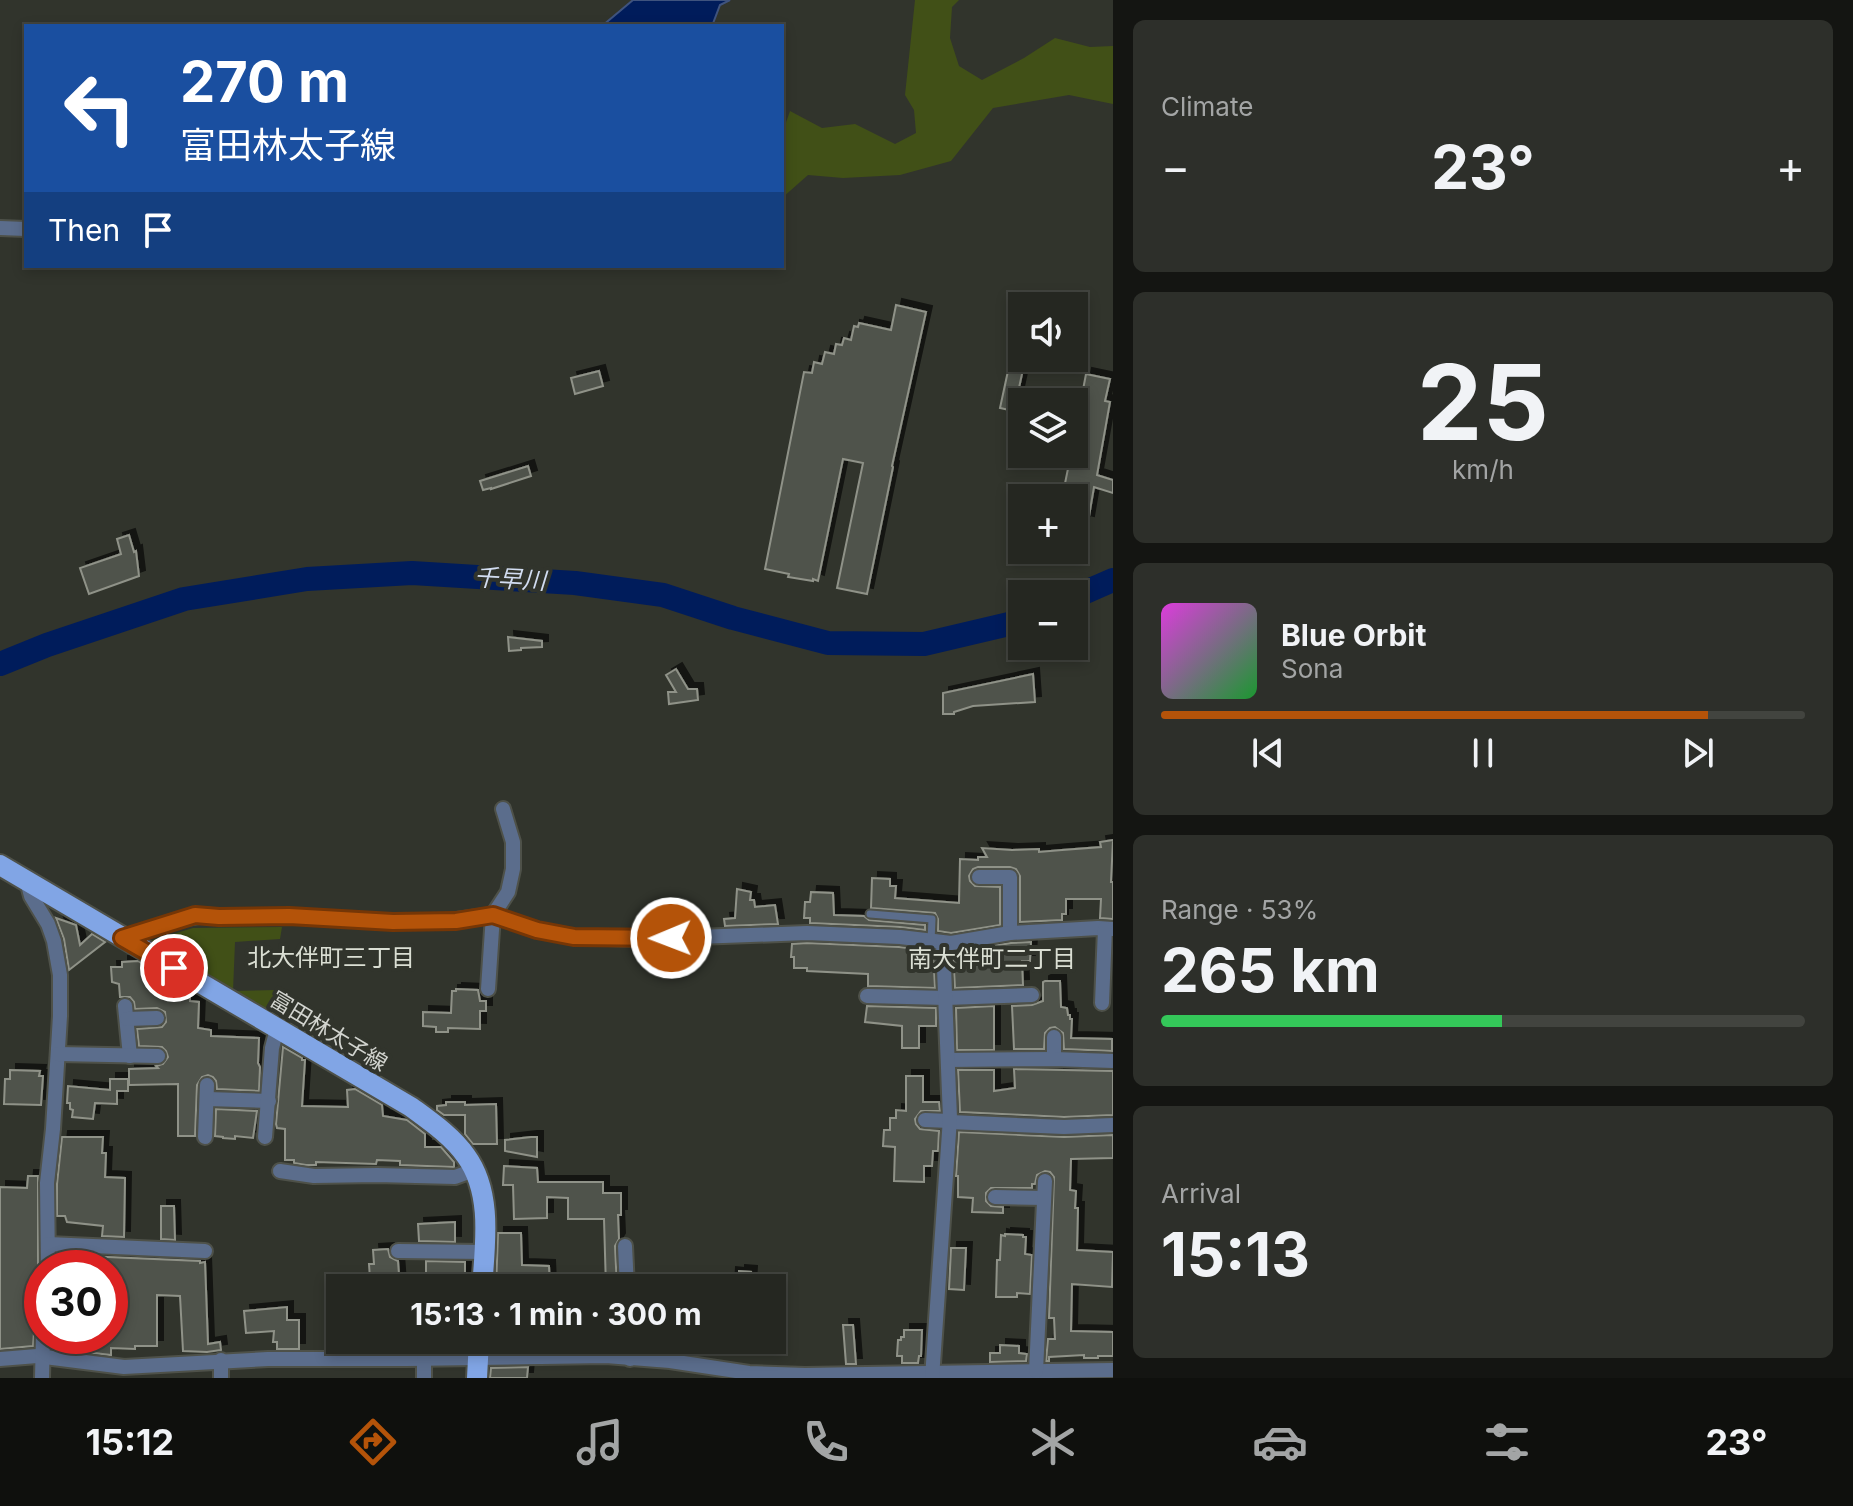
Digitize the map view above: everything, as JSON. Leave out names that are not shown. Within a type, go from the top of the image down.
[{"type":"main road","name":"富田林太子線","points":[[0,865],[425,1117],[457,1145],[474,1170],[485,1211],[483,1274]]},
{"type":"street","points":[[0,228],[24,229]]},
{"type":"street","points":[[488,989],[493,915],[508,892],[513,869],[513,842],[503,809]]},
{"type":"street","points":[[979,877],[1010,870],[1010,933]]},
{"type":"street","points":[[27,881],[31,896],[51,932],[60,975],[58,1054],[47,1183],[48,1250]]},
{"type":"street","points":[[122,938],[195,915],[393,922],[456,921],[493,915],[537,930],[577,937],[655,939],[807,933],[937,942],[1010,933],[1109,929],[1102,1003]]},
{"type":"street","points":[[932,1375],[950,1122],[946,998],[937,942]]},
{"type":"street","points":[[867,996],[946,998],[1032,995]]},
{"type":"street","points":[[130,1056],[126,1012],[157,1018]]},
{"type":"street","points":[[265,1137],[272,1048],[277,1029]]},
{"type":"street","points":[[1054,1037],[1054,1059]]},
{"type":"street","points":[[58,1054],[158,1056]]},
{"type":"street","points":[[948,1060],[1113,1061]]},
{"type":"street","points":[[205,1137],[207,1092],[269,1101]]},
{"type":"street","points":[[925,1120],[1064,1127],[1113,1125]]},
{"type":"street","points":[[280,1171],[314,1176],[455,1177],[474,1170]]},
{"type":"street","points":[[1036,1371],[1045,1181]]},
{"type":"street","points":[[995,1197],[1044,1198]]},
{"type":"street","points":[[48,1244],[205,1251]]},
{"type":"street","points":[[625,1246],[626,1274]]},
{"type":"street","points":[[398,1251],[485,1252]]},
{"type":"street","points":[[42,1354],[42,1378]]},
{"type":"street","points":[[630,1354],[630,1359]]},
{"type":"street","points":[[0,1359],[42,1357],[124,1372],[221,1360],[606,1356],[670,1361],[749,1373],[812,1376],[1113,1370]]},
{"type":"street","points":[[424,1359],[424,1378]]},
{"type":"street","points":[[221,1360],[221,1378]]},
{"type":"lane","points":[[870,914],[932,919],[937,942]]},
{"type":"green space","points":[[915,0],[959,0],[952,7],[950,38],[959,66],[982,80],[1055,38],[1090,47],[1113,46],[1113,104],[1069,95],[993,108],[951,161],[900,175],[843,178],[808,175],[784,196],[784,128],[790,111],[822,128],[855,124],[895,144],[916,133],[914,110],[905,95]]},
{"type":"green space","points":[[282,927],[280,939],[235,942],[233,991],[278,990],[278,1021],[143,943],[193,928]]},
{"type":"shaded area","points":[[633,0],[730,0],[720,5],[713,24],[604,24]]},
{"type":"building","points":[[896,305],[926,312],[867,594],[837,588],[863,463],[843,459],[818,581],[788,577],[789,574],[765,569],[804,372],[812,373],[814,362],[822,364],[825,352],[834,354],[836,344],[842,345],[844,338],[851,340],[854,326],[858,327],[859,323],[891,330]]},
{"type":"building","points":[[599,371],[603,386],[575,394],[571,378]]},
{"type":"building","points":[[1008,371],[1022,372],[1019,388],[1008,388],[1008,410],[1000,408]]},
{"type":"building","points":[[1086,374],[1110,379],[1105,401],[1110,402],[1097,475],[1113,480],[1113,493],[1094,487],[1088,522],[1088,484],[1065,484],[1068,468],[1088,468],[1088,388],[1083,388]]},
{"type":"building","points":[[528,466],[531,476],[483,490],[480,481]]},
{"type":"building","points":[[129,535],[136,551],[139,576],[89,594],[80,568],[121,554],[117,539]]},
{"type":"building","points":[[508,637],[542,641],[542,647],[509,651]]},
{"type":"building","points":[[676,669],[688,689],[697,689],[698,700],[669,704],[668,692],[676,692],[666,675]]},
{"type":"building","points":[[1033,674],[1035,702],[973,706],[954,714],[943,714],[943,693]]},
{"type":"building","points":[[1113,840],[1113,919],[1100,918],[1101,899],[1066,899],[1066,914],[1062,914],[1062,920],[1020,922],[1020,876],[1016,869],[1010,867],[978,867],[969,876],[975,886],[1000,887],[1000,925],[951,933],[938,931],[935,913],[871,908],[872,878],[890,879],[890,886],[896,886],[895,898],[959,903],[960,859],[987,857],[982,848],[1039,849],[1039,852],[1101,847],[1100,842]]},
{"type":"building","points":[[737,889],[751,892],[750,900],[754,900],[755,907],[775,905],[778,924],[725,926],[724,919],[735,918]]},
{"type":"building","points":[[811,892],[833,893],[834,915],[925,925],[925,930],[810,923],[810,918],[804,918],[805,902],[810,902]]},
{"type":"building","points":[[56,918],[76,925],[80,945],[92,934],[105,942],[69,970],[64,939]]},
{"type":"building","points":[[1031,942],[1030,961],[1022,961],[1023,985],[955,988],[953,953]]},
{"type":"building","points":[[792,944],[933,951],[935,988],[868,986],[868,974],[794,968]]},
{"type":"building","points":[[138,961],[149,968],[150,987],[169,988],[169,997],[190,998],[190,1001],[199,1002],[198,1028],[211,1030],[211,1036],[259,1038],[259,1091],[217,1089],[213,1077],[202,1077],[197,1085],[195,1136],[178,1136],[178,1084],[129,1085],[129,1069],[158,1068],[156,1066],[163,1064],[168,1057],[162,1047],[139,1046],[137,1029],[162,1027],[166,1022],[165,1012],[157,1008],[135,1009],[130,997],[120,997],[119,984],[112,982],[111,967],[122,967],[122,962]]},
{"type":"building","points":[[1045,981],[1060,981],[1061,1007],[1067,1008],[1072,1019],[1071,1038],[1112,1039],[1112,1051],[1064,1049],[1063,1033],[1055,1027],[1045,1033],[1044,1049],[1014,1049],[1012,1006],[1043,1001]]},
{"type":"building","points":[[478,990],[480,1001],[486,1001],[486,1011],[480,1011],[480,1029],[448,1028],[448,1032],[436,1032],[436,1027],[423,1026],[423,1012],[451,1013],[452,991]]},
{"type":"building","points":[[867,1006],[936,1008],[936,1026],[919,1026],[919,1048],[902,1048],[902,1026],[865,1022]]},
{"type":"building","points":[[994,1006],[994,1050],[957,1050],[956,1008]]},
{"type":"building","points":[[283,1047],[305,1060],[302,1106],[348,1107],[347,1090],[355,1089],[382,1105],[383,1116],[407,1120],[425,1134],[425,1147],[441,1147],[454,1162],[454,1167],[400,1165],[400,1161],[377,1160],[376,1164],[316,1162],[316,1165],[306,1165],[285,1160],[285,1129],[277,1128],[276,1124]]},
{"type":"building","points":[[1014,1069],[1113,1071],[1113,1115],[1064,1117],[960,1112],[958,1070],[994,1070],[994,1091],[1015,1088]]},
{"type":"building","points":[[10,1070],[40,1071],[39,1076],[43,1076],[41,1105],[4,1104],[5,1079],[10,1079]]},
{"type":"building","points":[[906,1076],[923,1076],[923,1102],[939,1102],[940,1111],[921,1111],[915,1119],[920,1129],[939,1131],[938,1151],[933,1151],[932,1166],[924,1166],[924,1182],[894,1181],[895,1147],[883,1146],[884,1130],[890,1130],[890,1118],[896,1118],[896,1110],[906,1111]]},
{"type":"building","points":[[110,1079],[128,1079],[128,1091],[117,1091],[117,1104],[95,1103],[93,1119],[72,1117],[73,1110],[67,1103],[68,1086],[110,1090]]},
{"type":"building","points":[[446,1102],[496,1104],[497,1144],[473,1144],[465,1134],[465,1115],[444,1115],[437,1110],[437,1106],[446,1105]]},
{"type":"building","points":[[216,1109],[257,1111],[253,1138],[215,1136]]},
{"type":"building","points":[[959,1132],[1064,1137],[1113,1135],[1113,1158],[1071,1159],[1070,1190],[1076,1191],[1075,1208],[1078,1208],[1077,1250],[1113,1252],[1112,1287],[1072,1284],[1071,1331],[1113,1332],[1113,1356],[1049,1357],[1046,1361],[1048,1339],[1055,1339],[1054,1318],[1049,1318],[1054,1177],[1045,1171],[1037,1175],[1032,1188],[991,1188],[986,1193],[986,1201],[991,1206],[1003,1207],[1003,1213],[972,1212],[973,1198],[958,1197]]},
{"type":"building","points":[[62,1137],[103,1137],[105,1177],[125,1178],[124,1237],[102,1236],[103,1226],[67,1222],[65,1216],[57,1216]]},
{"type":"building","points":[[537,1137],[537,1157],[505,1151],[505,1140]]},
{"type":"building","points":[[504,1166],[537,1168],[538,1182],[603,1182],[603,1193],[621,1193],[619,1239],[615,1246],[616,1274],[606,1274],[604,1219],[568,1219],[568,1198],[547,1197],[547,1218],[514,1219],[513,1185],[503,1185]]},
{"type":"building","points":[[28,1176],[38,1176],[38,1250],[24,1250],[24,1347],[0,1349],[0,1187],[27,1188]]},
{"type":"building","points":[[161,1206],[174,1206],[175,1240],[161,1239]]},
{"type":"building","points":[[455,1222],[455,1242],[419,1241],[418,1224]]},
{"type":"building","points":[[498,1233],[521,1233],[522,1265],[549,1266],[549,1274],[497,1274]]},
{"type":"building","points":[[1001,1235],[1026,1237],[1025,1254],[1032,1255],[1030,1294],[996,1297],[997,1260],[1000,1260]]},
{"type":"building","points":[[951,1248],[966,1248],[964,1290],[949,1289]]},
{"type":"building","points":[[388,1249],[390,1257],[398,1261],[399,1274],[370,1274],[369,1264],[374,1264],[373,1250]]},
{"type":"building","points":[[128,1258],[205,1262],[208,1344],[220,1342],[221,1350],[183,1351],[180,1296],[157,1295],[157,1346],[135,1346],[135,1349],[128,1349]]},
{"type":"building","points":[[426,1261],[465,1262],[465,1274],[426,1274]]},
{"type":"building","points":[[287,1307],[287,1320],[299,1320],[299,1349],[277,1349],[277,1342],[273,1342],[274,1331],[246,1333],[244,1311]]},
{"type":"building","points":[[843,1325],[853,1325],[856,1364],[846,1364]]},
{"type":"building","points":[[904,1330],[922,1330],[918,1363],[902,1363],[902,1356],[897,1356],[898,1340],[904,1337]]},
{"type":"building","points":[[1000,1345],[1019,1346],[1019,1353],[1027,1354],[1026,1361],[990,1362],[990,1353],[1000,1353]]},
{"type":"building","points":[[528,1367],[527,1378],[490,1378],[491,1368]]},
{"type":"waterway","name":"千早川","points":[[0,664],[184,599],[307,579],[412,573],[575,583],[663,595],[733,618],[828,643],[924,644],[1008,624]]},
{"type":"waterway","name":"千早川","points":[[1088,591],[1113,580]]},
{"type":"district","name":"北大伴町三丁目","points":[[331,957]]},
{"type":"district","name":"南大伴町二丁目","points":[[992,958]]},
{"type":"route","points":[[174,968],[122,938],[195,915],[393,922],[456,921],[493,915],[537,930],[574,937],[671,938]]}]
